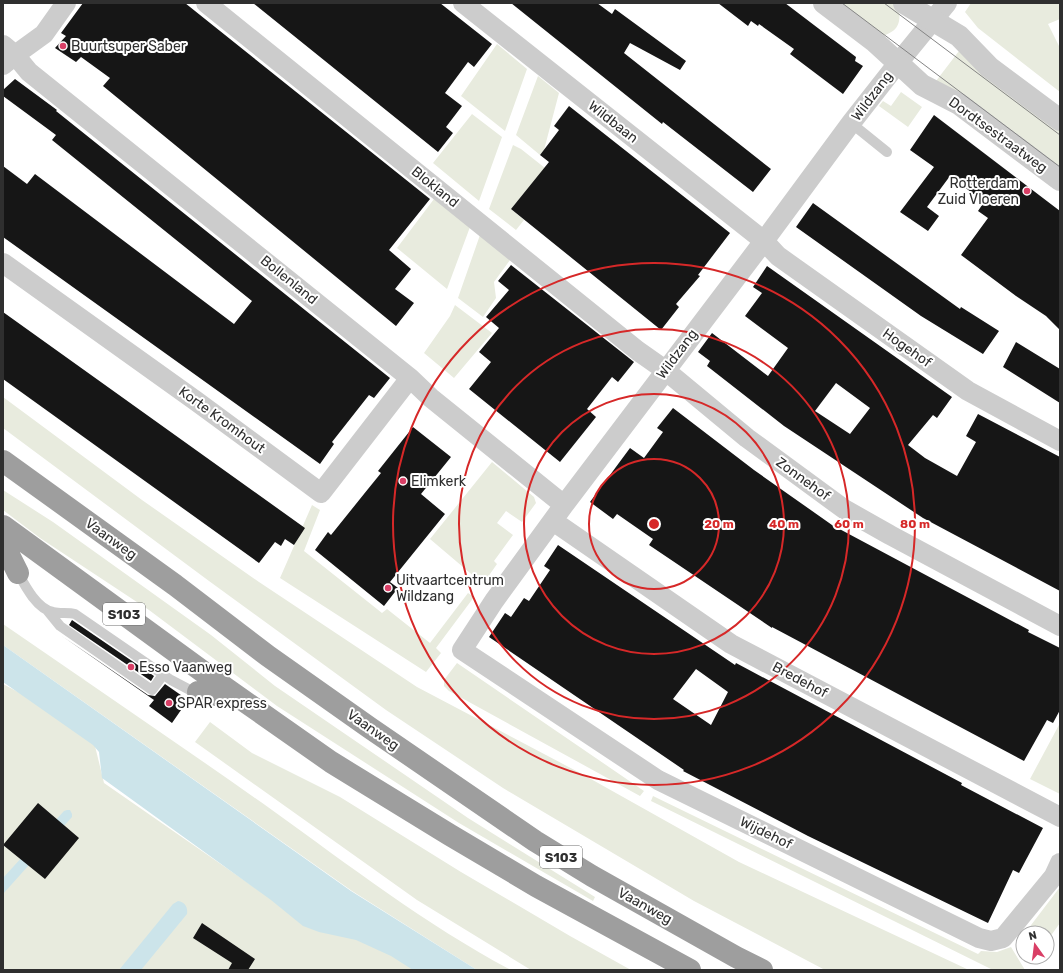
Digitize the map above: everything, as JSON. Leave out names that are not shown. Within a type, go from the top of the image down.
[{"type":"highway","name":"Vaanweg","points":[[3,461],[175,585],[281,665],[535,841],[592,876],[762,970]]},
{"type":"highway","name":"S103","points":[[3,526],[245,702],[331,762],[536,886],[690,970]]},
{"type":"highway","points":[[3,543],[18,573]]},
{"type":"highway","points":[[198,692],[215,696],[235,697],[245,702]]},
{"type":"street","points":[[7,55],[44,34],[66,3]]},
{"type":"street","name":"Blokland","points":[[206,3],[619,336],[665,370]]},
{"type":"street","name":"Wildbaan","points":[[463,3],[764,241]]},
{"type":"street","name":"Dordtsestraatweg","points":[[824,3],[874,41],[922,85],[959,104],[1060,180]]},
{"type":"street","points":[[904,3],[940,12],[959,36],[989,67],[1060,120]]},
{"type":"street","points":[[898,62],[940,12]]},
{"type":"street","name":"Bollenland","points":[[7,55],[410,378],[431,398],[564,505]]},
{"type":"street","name":"Wildzang","points":[[462,650],[498,594],[898,62]]},
{"type":"street","name":"Hogehof","points":[[764,241],[778,256],[968,391],[1060,441]]},
{"type":"street","name":"Korte Kromhout","points":[[3,263],[196,401],[321,493],[410,378]]},
{"type":"street","name":"Zonnehof","points":[[665,370],[747,438],[844,509],[1060,626]]},
{"type":"street","name":"Bredehof","points":[[553,521],[731,644],[1060,817]]},
{"type":"street","name":"Wijdehof","points":[[462,650],[658,780],[980,938],[991,941],[1003,938],[1054,876],[1060,863]]},
{"type":"lane","points":[[851,123],[887,152]]},
{"type":"lane","points":[[18,573],[29,592],[60,626],[152,690],[163,675]]},
{"type":"lane","points":[[47,610],[52,612],[67,612],[75,614],[163,675],[178,684],[198,692]]},
{"type":"shaded area","points":[[832,3],[892,3],[899,8],[897,27],[880,37]]},
{"type":"shaded area","points":[[971,3],[1060,3],[1060,19],[1048,24],[1060,48],[1060,92],[978,28],[965,12]]},
{"type":"shaded area","points":[[497,44],[527,69],[505,131],[461,96]]},
{"type":"shaded area","points":[[962,47],[1060,127],[1060,174],[933,85]]},
{"type":"shaded area","points":[[538,76],[559,93],[544,150],[540,155],[516,135]]},
{"type":"shaded area","points":[[901,92],[922,107],[908,127],[879,106],[883,101],[891,106]]},
{"type":"shaded area","points":[[472,114],[502,137],[479,201],[433,163]]},
{"type":"shaded area","points":[[513,145],[521,149],[545,168],[511,209],[524,220],[516,230],[489,209]]},
{"type":"shaded area","points":[[434,199],[470,227],[447,289],[397,248]]},
{"type":"shaded area","points":[[480,235],[510,260],[494,282],[496,298],[483,317],[458,298]]},
{"type":"shaded area","points":[[455,305],[492,333],[454,378],[424,353],[450,316]]},
{"type":"shaded area","points":[[3,397],[142,500],[259,582],[417,687],[582,774],[739,862],[969,970],[825,970],[694,901],[503,788],[386,710],[3,428]]},
{"type":"shaded area","points":[[492,462],[534,497],[536,503],[522,522],[506,511],[497,523],[513,535],[494,561],[497,564],[483,584],[430,539]]},
{"type":"shaded area","points":[[3,490],[53,522],[211,635],[275,686],[468,818],[595,897],[593,901],[459,823],[277,706],[149,610],[40,538],[3,510]]},
{"type":"shaded area","points":[[312,505],[320,510],[304,551],[382,613],[387,609],[430,643],[468,593],[474,597],[436,648],[441,653],[426,672],[280,578]]},
{"type":"shaded area","points":[[3,624],[239,786],[389,894],[449,934],[511,970],[477,970],[352,891],[3,645]]},
{"type":"shaded area","points":[[457,663],[644,791],[640,796],[449,691],[444,686],[444,680]]},
{"type":"shaded area","points":[[3,684],[65,717],[95,746],[104,783],[300,919],[344,908],[431,970],[3,970]]},
{"type":"shaded area","points":[[210,722],[252,753],[340,797],[461,872],[631,970],[531,970],[417,900],[195,742]]},
{"type":"shaded area","points":[[1060,723],[1060,794],[1030,779]]},
{"type":"shaded area","points":[[653,796],[978,954],[981,951],[997,952],[1011,947],[1015,954],[1015,965],[1022,965],[1025,970],[993,970],[651,801]]},
{"type":"shaded area","points":[[1060,887],[1060,923],[1055,930],[1055,925],[1031,925]]},
{"type":"water","points":[[3,645],[351,891],[477,970],[413,970],[391,956],[356,940],[319,932],[303,926],[271,900],[102,778],[99,752],[93,745],[3,682]]},
{"type":"water","points":[[70,810],[72,817],[3,894],[3,878],[64,811]]},
{"type":"water","points":[[178,901],[186,905],[187,914],[141,970],[119,970],[173,904]]},
{"type":"building","points":[[83,3],[185,3],[430,199],[389,250],[411,269],[395,289],[414,303],[396,326],[103,86],[110,78],[81,57],[76,62],[55,48],[66,36],[61,33]]},
{"type":"building","points":[[253,3],[440,3],[492,44],[474,67],[468,62],[445,93],[462,106],[446,127],[453,133],[438,152]]},
{"type":"building","points":[[511,3],[597,3],[612,14],[615,9],[686,61],[680,70],[630,43],[624,53],[771,169],[753,192],[663,122],[662,124]]},
{"type":"building","points":[[718,3],[785,3],[856,57],[855,61],[863,66],[843,94],[790,54],[794,49],[759,24],[758,26],[751,21],[748,26]]},
{"type":"building","points":[[15,79],[57,110],[56,111],[390,378],[374,398],[369,395],[332,442],[334,444],[320,464],[3,237],[3,166],[27,184],[35,174],[234,324],[252,301],[52,140],[56,135],[3,96],[3,90]]},
{"type":"building","points":[[569,106],[730,233],[698,275],[700,276],[676,304],[679,307],[661,330],[511,209],[549,162],[540,155],[559,130],[554,126]]},
{"type":"building","points":[[934,115],[1060,211],[1060,330],[1046,316],[1016,296],[961,255],[988,218],[978,211],[984,202],[950,176],[927,207],[939,216],[928,231],[900,212],[934,167],[910,150]]},
{"type":"building","points":[[813,203],[960,309],[961,307],[999,331],[983,354],[921,316],[796,227]]},
{"type":"building","points":[[511,265],[634,362],[618,382],[612,377],[587,409],[596,417],[560,462],[469,389],[491,362],[479,352],[499,328],[486,317],[509,290],[498,281]]},
{"type":"building","points":[[767,266],[952,397],[937,418],[933,415],[908,445],[925,458],[957,476],[976,442],[966,436],[978,414],[1060,457],[1060,591],[923,518],[784,426],[707,366],[710,361],[698,352],[712,333],[768,376],[788,348],[745,316],[762,293],[753,287]],"holes":[[[836,383],[870,408],[850,434],[815,411]]]},
{"type":"building","points":[[3,312],[305,528],[294,545],[285,539],[281,546],[275,542],[259,563],[3,379]]},
{"type":"building","points":[[1016,342],[1060,369],[1060,403],[1003,367]]},
{"type":"building","points":[[673,408],[754,470],[832,525],[1060,648],[1060,710],[1053,723],[1047,720],[1024,761],[772,628],[649,545],[653,539],[617,514],[613,519],[590,502],[630,448],[644,458],[663,432],[657,428]]},
{"type":"building","points":[[413,427],[451,457],[421,494],[445,514],[390,582],[398,588],[384,606],[315,550],[328,532],[331,535],[381,473],[378,471]]},
{"type":"building","points":[[558,545],[735,665],[736,663],[962,783],[961,785],[1043,828],[1019,873],[1013,870],[988,923],[808,836],[683,771],[684,770],[489,637],[505,613],[511,617],[524,598],[529,601],[550,570],[544,566]],"holes":[[[696,669],[728,692],[711,725],[673,699]]]},
{"type":"building","points":[[72,620],[154,676],[151,681],[69,625]]},
{"type":"building","points":[[62,636],[148,695],[155,696],[165,684],[188,700],[172,723],[149,706],[154,700]]},
{"type":"building","points":[[38,803],[79,838],[45,879],[3,845]]},
{"type":"building","points":[[202,923],[255,959],[248,970],[228,970],[232,963],[193,938]]},
{"type":"tram line","points":[[842,3],[1060,167]]},
{"type":"tram line","points":[[884,3],[1060,135]]},
{"type":"place","name":"Buurtsuper Saber","points":[[63,46]]},
{"type":"place","name":"Rotterdam Zuid Vloeren","points":[[1027,191]]},
{"type":"place","name":"Elimkerk","points":[[403,481]]},
{"type":"place","name":"Uitvaartcentrum Wildzang","points":[[388,588]]},
{"type":"place","name":"Esso Vaanweg","points":[[131,667]]},
{"type":"place","name":"SPAR express","points":[[169,703]]}]
